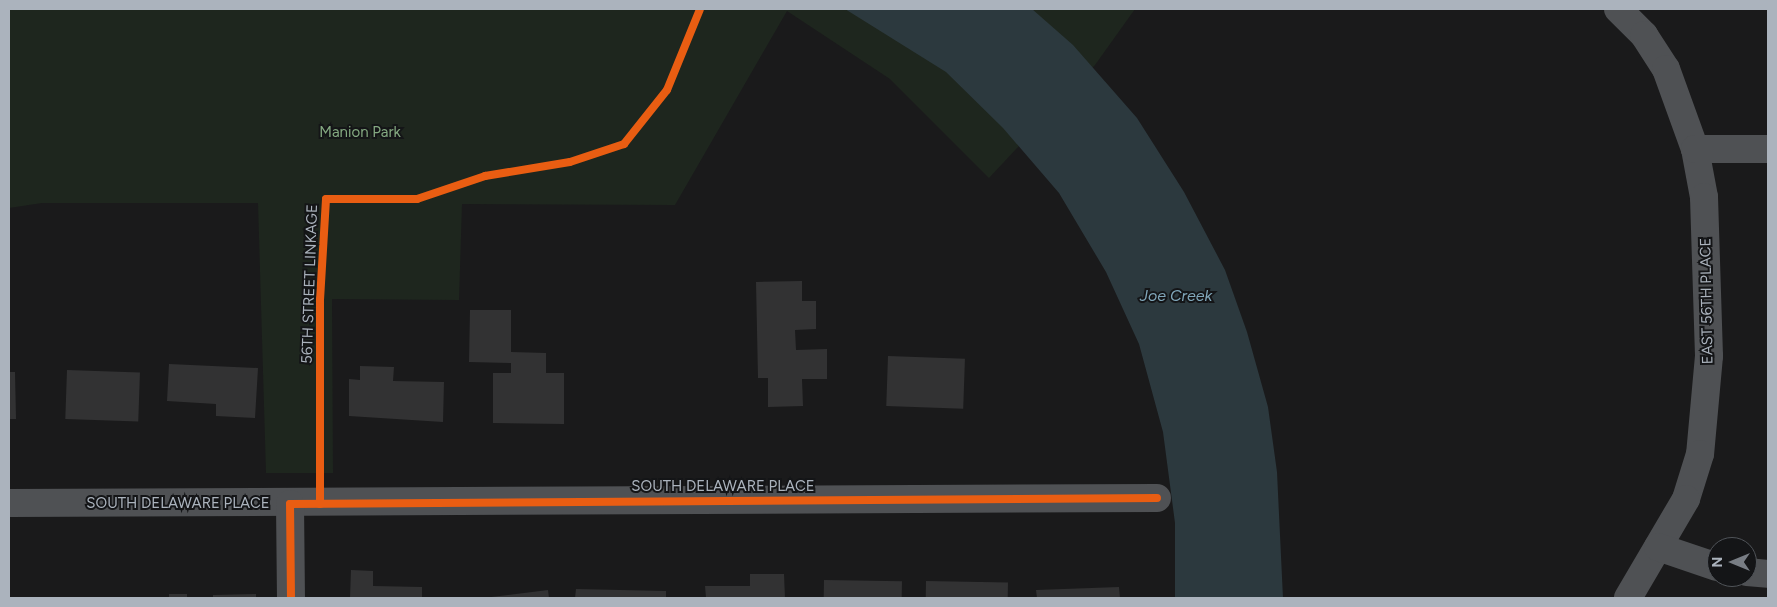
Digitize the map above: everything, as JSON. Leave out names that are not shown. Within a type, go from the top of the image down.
[{"type":"street","name":"EAST 56TH PLACE","points":[[1618,9],[1644,34],[1666,69],[1695,149],[1704,197],[1707,407],[1686,499],[1628,598]]},
{"type":"street","points":[[1695,149],[1768,149]]},
{"type":"street","name":"SOUTH DELAWARE PLACE","points":[[9,503],[290,504],[1156,498]]},
{"type":"street","points":[[290,504],[291,598]]},
{"type":"street","points":[[1658,547],[1707,563]]},
{"type":"green space","name":"Manion Park","points":[[9,9],[1135,9],[1095,65],[989,178],[890,79],[787,11],[675,205],[462,204],[459,300],[332,299],[333,473],[266,473],[258,203],[42,203],[9,208]]},
{"type":"water","name":"Joe Creek","points":[[845,9],[1032,9],[1073,45],[1137,118],[1184,192],[1225,270],[1247,332],[1268,407],[1277,472],[1283,598],[1175,598],[1175,523],[1163,432],[1139,344],[1106,272],[1059,193],[1003,128],[946,72]]},
{"type":"building","points":[[802,281],[802,301],[816,301],[816,329],[795,330],[796,350],[827,349],[827,379],[802,379],[803,406],[768,407],[768,378],[758,378],[756,282]]},
{"type":"building","points":[[470,310],[511,310],[511,352],[546,353],[546,373],[564,373],[564,424],[493,423],[493,373],[511,373],[511,363],[469,362]]},
{"type":"building","points":[[888,356],[965,359],[963,409],[886,406]]},
{"type":"building","points":[[169,364],[258,368],[255,418],[216,416],[216,404],[167,401]]},
{"type":"building","points":[[360,366],[394,367],[393,381],[444,382],[443,422],[349,416],[349,379],[360,380]]},
{"type":"building","points":[[67,370],[140,373],[138,422],[65,419]]},
{"type":"building","points":[[9,372],[15,372],[16,419],[9,419]]},
{"type":"building","points":[[351,570],[373,571],[373,586],[422,587],[422,598],[350,598]]},
{"type":"building","points":[[750,574],[784,574],[785,598],[706,598],[705,586],[750,586]]},
{"type":"building","points":[[824,580],[902,581],[902,598],[824,598]]},
{"type":"building","points":[[926,581],[1008,582],[1008,598],[926,598]]},
{"type":"building","points":[[1119,587],[1120,598],[1037,598],[1036,590]]},
{"type":"building","points":[[576,589],[666,591],[666,598],[575,598]]},
{"type":"building","points":[[548,590],[548,598],[483,598]]},
{"type":"building","points":[[169,594],[187,594],[187,598],[169,598]]},
{"type":"building","points":[[256,594],[256,598],[213,598],[213,595]]},
{"type":"cycle path","name":"56TH STREET LINKAGE","points":[[320,504],[320,300],[326,199],[417,199],[485,176],[570,162],[624,144],[667,90],[700,9]]},
{"type":"cycle path","points":[[291,598],[290,504],[1157,498]]}]
